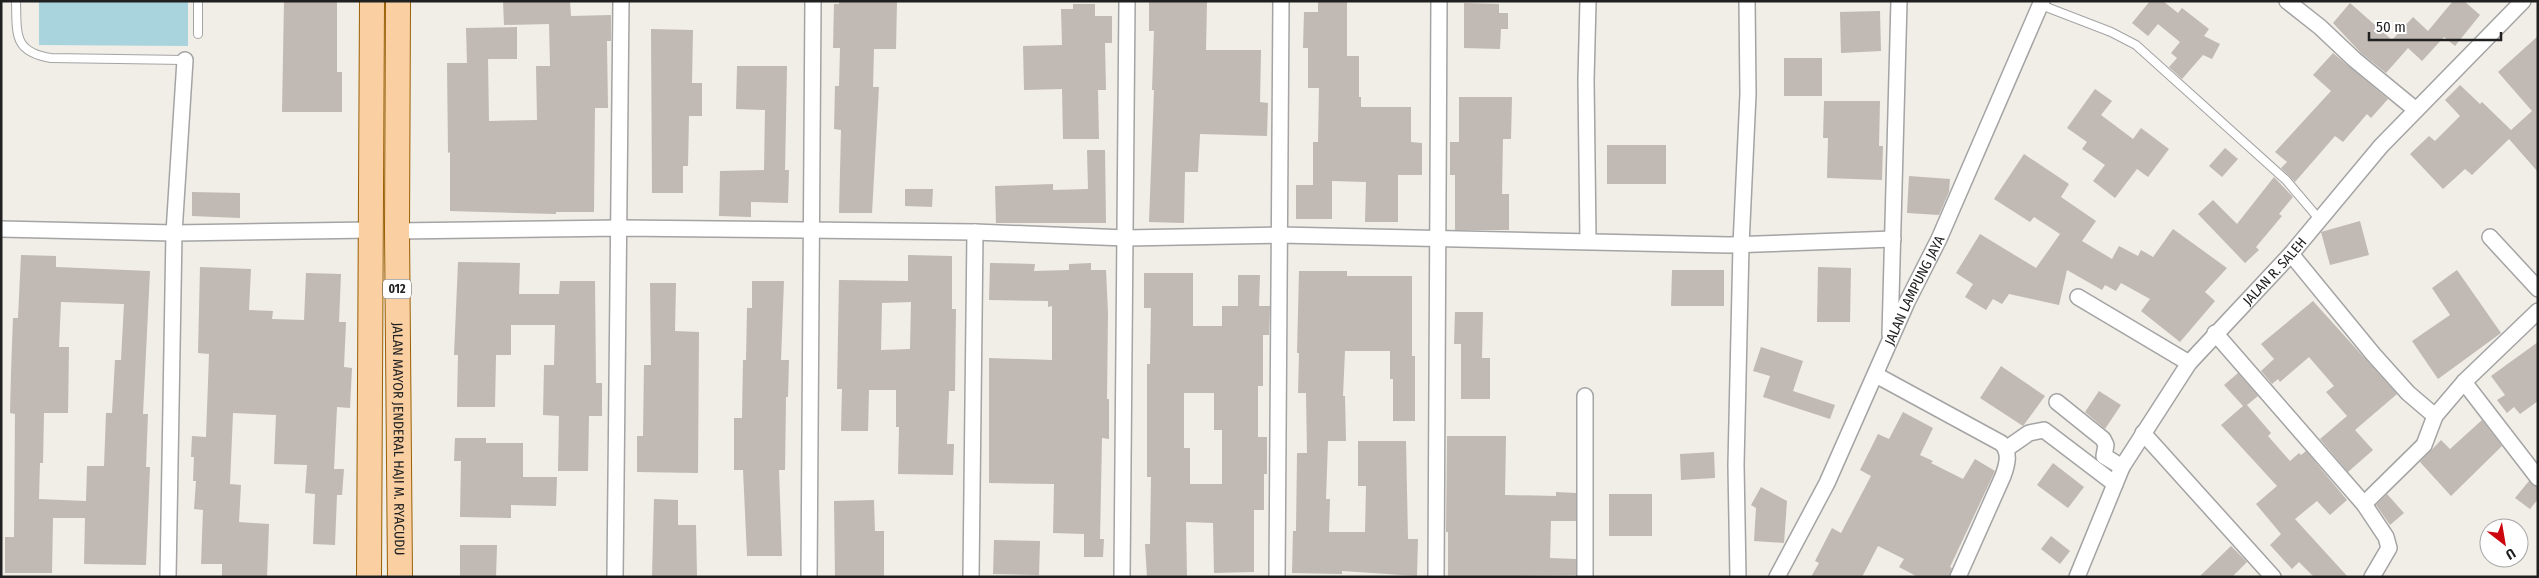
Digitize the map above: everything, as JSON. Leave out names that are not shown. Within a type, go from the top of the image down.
[{"type":"main road","name":"JALAN MAYOR JENDERAL HAJI M. RYACUDU","points":[[369,577],[372,1]]},
{"type":"main road","name":"JALAN MAYOR JENDERAL HAJI M. RYACUDU","points":[[398,1],[397,231],[400,577]]},
{"type":"street","points":[[615,577],[621,1]]},
{"type":"street","points":[[809,577],[813,1]]},
{"type":"street","points":[[1122,577],[1127,1]]},
{"type":"street","points":[[1277,577],[1281,1]]},
{"type":"street","points":[[1436,577],[1439,1]]},
{"type":"street","points":[[1588,1],[1586,80],[1588,242]]},
{"type":"street","points":[[1738,577],[1736,465],[1741,244],[1748,94],[1746,1]]},
{"type":"street","points":[[1890,346],[1898,1]]},
{"type":"street","points":[[2287,1],[2320,27],[2354,60],[2416,110]]},
{"type":"street","name":"JALAN R. SALEH","points":[[2077,577],[2122,467],[2189,363],[2215,333],[2291,254],[2380,146],[2524,1]]},
{"type":"street","name":"JALAN LAMPUNG JAYA","points":[[1777,577],[1827,483],[1890,346],[2041,3]]},
{"type":"street","points":[[168,577],[174,233],[185,60]]},
{"type":"street","points":[[397,231],[620,228],[975,232],[1126,238],[1280,235],[1439,240],[1741,244],[1893,239]]},
{"type":"street","points":[[1,229],[174,233],[371,230]]},
{"type":"street","points":[[971,577],[975,232]]},
{"type":"street","points":[[2490,237],[2538,289]]},
{"type":"street","points":[[2291,254],[2373,354],[2408,393],[2435,416]]},
{"type":"street","points":[[2078,297],[2189,363]]},
{"type":"street","points":[[2364,504],[2424,446],[2435,416],[2464,382],[2538,311]]},
{"type":"street","points":[[2215,333],[2364,504],[2386,537],[2389,548],[2372,577]]},
{"type":"street","points":[[1876,375],[2001,443],[2006,449],[2008,457],[2004,473],[1958,577]]},
{"type":"street","points":[[2464,382],[2538,478]]},
{"type":"street","points":[[1585,396],[1585,577]]},
{"type":"street","points":[[2057,402],[2103,439],[2106,445],[2104,456],[2122,467]]},
{"type":"street","points":[[2006,449],[2029,434],[2044,430],[2115,484]]},
{"type":"street","points":[[2143,433],[2273,577]]},
{"type":"lane","points":[[16,1],[16,32],[19,42],[28,53],[51,58],[185,60]]},
{"type":"lane","points":[[198,1],[198,34]]},
{"type":"lane","points":[[2041,3],[2111,32],[2136,45],[2286,180],[2320,221]]},
{"type":"water","points":[[39,1],[188,1],[188,46],[39,45]]},
{"type":"building","points":[[284,1],[337,1],[337,72],[342,72],[342,112],[282,112]]},
{"type":"building","points":[[503,1],[570,1],[571,16],[611,15],[611,41],[607,41],[608,108],[595,108],[594,212],[556,212],[556,214],[450,211],[447,63],[467,63],[466,28],[517,27],[517,59],[488,59],[489,121],[537,120],[536,66],[550,66],[549,24],[504,25]]},
{"type":"building","points":[[839,1],[897,1],[896,49],[874,49],[873,87],[879,87],[872,213],[839,213],[841,130],[834,129],[835,86],[839,86],[840,48],[833,48],[834,4],[839,4]]},
{"type":"building","points":[[1149,1],[1207,1],[1206,50],[1261,50],[1260,102],[1268,103],[1267,136],[1200,134],[1198,172],[1185,172],[1184,223],[1149,222],[1154,90],[1152,90],[1154,31],[1149,31]]},
{"type":"building","points":[[1318,1],[1347,1],[1347,56],[1359,56],[1359,97],[1361,97],[1361,107],[1411,107],[1411,142],[1422,143],[1422,175],[1398,175],[1398,222],[1365,222],[1366,182],[1332,181],[1332,219],[1296,219],[1296,185],[1313,185],[1313,142],[1318,142],[1319,88],[1308,88],[1308,48],[1303,48],[1304,12],[1318,12]]},
{"type":"building","points":[[2150,1],[2163,1],[2178,13],[2182,8],[2209,29],[2204,36],[2220,44],[2212,59],[2203,55],[2182,79],[2169,67],[2177,58],[2171,53],[2180,42],[2158,24],[2148,36],[2132,23]]},
{"type":"building","points":[[2453,1],[2464,1],[2480,15],[2455,46],[2444,37],[2422,61],[2408,48],[2386,73],[2361,53],[2333,23],[2350,3],[2392,40],[2413,17],[2428,31]]},
{"type":"building","points":[[1464,3],[1499,4],[1499,13],[1508,13],[1508,29],[1501,29],[1500,49],[1464,48]]},
{"type":"building","points":[[1073,4],[1095,4],[1095,16],[1112,16],[1112,43],[1105,43],[1106,90],[1098,90],[1099,139],[1063,139],[1062,89],[1024,90],[1023,46],[1062,45],[1061,9],[1073,9]]},
{"type":"building","points":[[1880,11],[1881,51],[1841,53],[1840,12]]},
{"type":"building","points":[[651,29],[693,30],[692,83],[702,83],[702,116],[689,116],[688,166],[683,166],[683,193],[652,193]]},
{"type":"building","points":[[2538,36],[2538,172],[2509,139],[2472,175],[2465,169],[2443,189],[2410,154],[2429,136],[2435,141],[2460,116],[2445,100],[2460,85],[2480,104],[2482,102],[2511,130],[2532,111],[2498,72]]},
{"type":"building","points":[[2333,53],[2388,99],[2371,118],[2367,114],[2343,142],[2335,136],[2295,182],[2281,168],[2287,162],[2275,152],[2331,91],[2313,75]]},
{"type":"building","points":[[1784,58],[1822,58],[1822,96],[1784,96]]},
{"type":"building","points":[[737,66],[787,66],[785,170],[789,170],[788,203],[751,202],[751,217],[719,216],[720,171],[764,170],[765,110],[736,109]]},
{"type":"building","points":[[2095,89],[2112,101],[2101,115],[2133,139],[2141,128],[2169,149],[2148,177],[2137,169],[2115,198],[2093,181],[2105,165],[2082,149],[2087,142],[2067,128]]},
{"type":"building","points":[[1459,97],[1512,97],[1511,139],[1503,139],[1502,194],[1509,194],[1509,230],[1455,230],[1455,175],[1450,175],[1450,142],[1459,142]]},
{"type":"building","points":[[1824,101],[1880,101],[1879,146],[1883,146],[1882,180],[1827,178],[1828,138],[1823,138]]},
{"type":"building","points":[[1607,145],[1666,145],[1666,184],[1607,184]]},
{"type":"building","points":[[2225,148],[2238,159],[2222,177],[2209,166]]},
{"type":"building","points":[[1087,150],[1105,150],[1106,223],[996,223],[995,186],[1053,184],[1053,190],[1088,189]]},
{"type":"building","points":[[2024,154],[2069,184],[2061,197],[2096,221],[2082,241],[2112,259],[2119,246],[2138,256],[2141,250],[2153,257],[2173,229],[2227,268],[2205,292],[2215,301],[2180,342],[2141,311],[2150,299],[2121,283],[2116,291],[2105,285],[2102,290],[2067,270],[2059,305],[2009,294],[2002,304],[1993,299],[1986,310],[1965,297],[1973,284],[1956,273],[1980,234],[2036,268],[2060,234],[2034,217],[2030,222],[1994,199]]},
{"type":"building","points":[[1909,176],[1950,179],[1949,192],[1939,215],[1907,213]]},
{"type":"building","points":[[2274,177],[2293,197],[2279,214],[2282,216],[2256,247],[2259,250],[2245,263],[2198,214],[2213,200],[2237,224]]},
{"type":"building","points":[[905,189],[933,189],[932,207],[905,206]]},
{"type":"building","points":[[192,192],[240,193],[240,218],[192,216]]},
{"type":"building","points":[[2360,221],[2369,255],[2330,265],[2321,232]]},
{"type":"building","points":[[21,255],[56,256],[56,267],[150,271],[143,414],[148,414],[146,467],[150,467],[146,565],[84,564],[85,518],[53,518],[52,573],[5,573],[5,537],[14,537],[15,414],[10,413],[13,318],[18,318]],"holes":[[[61,302],[124,304],[121,360],[115,360],[112,413],[106,413],[104,466],[87,466],[86,501],[39,499],[40,463],[43,463],[44,413],[68,413],[69,347],[59,347]]]},
{"type":"building","points":[[908,255],[952,256],[952,309],[956,309],[955,391],[949,391],[947,444],[954,444],[953,475],[898,474],[899,427],[896,427],[896,390],[869,390],[868,431],[841,431],[842,389],[837,389],[839,280],[908,281]],"holes":[[[911,302],[910,349],[881,350],[882,303]]]},
{"type":"building","points":[[458,262],[520,263],[519,294],[559,294],[560,281],[595,281],[596,383],[602,383],[602,416],[589,416],[588,471],[558,471],[559,416],[543,415],[544,365],[554,365],[555,325],[511,325],[511,355],[496,355],[495,407],[457,407],[458,355],[454,355]]},
{"type":"building","points":[[990,263],[1035,264],[1034,271],[1069,270],[1069,264],[1091,263],[1091,270],[1106,270],[1109,439],[1102,438],[1100,539],[1104,539],[1103,557],[1084,557],[1084,534],[1053,533],[1054,484],[989,483],[989,358],[1052,360],[1052,306],[1048,307],[1048,301],[989,300]]},
{"type":"building","points":[[200,267],[251,269],[249,310],[273,311],[272,319],[304,320],[306,273],[341,274],[339,322],[346,322],[344,367],[352,368],[350,408],[337,407],[334,469],[344,469],[342,495],[337,495],[335,545],[313,544],[315,494],[305,493],[307,465],[274,464],[276,415],[233,413],[230,484],[241,485],[239,522],[269,524],[267,577],[222,577],[222,564],[201,564],[203,510],[194,509],[196,481],[193,481],[194,457],[191,457],[192,436],[206,437],[209,354],[198,353]]},
{"type":"building","points":[[1818,267],[1851,268],[1850,322],[1817,322]]},
{"type":"building","points":[[1672,270],[1724,270],[1724,306],[1671,306]]},
{"type":"building","points":[[2457,270],[2501,333],[2438,379],[2412,341],[2450,315],[2432,288]]},
{"type":"building","points":[[1299,271],[1347,271],[1347,276],[1412,276],[1412,356],[1415,356],[1415,421],[1393,421],[1393,379],[1390,379],[1390,351],[1345,351],[1343,396],[1345,396],[1346,441],[1328,441],[1326,499],[1330,499],[1329,532],[1365,532],[1366,486],[1358,486],[1358,441],[1406,441],[1408,539],[1418,539],[1417,576],[1342,571],[1342,574],[1292,573],[1293,531],[1296,531],[1297,453],[1307,453],[1306,393],[1298,393]]},
{"type":"building","points":[[1144,273],[1193,273],[1193,326],[1222,326],[1222,306],[1238,306],[1238,275],[1260,275],[1259,306],[1270,306],[1269,335],[1263,335],[1263,386],[1258,386],[1258,437],[1267,437],[1267,474],[1264,474],[1264,510],[1254,510],[1254,572],[1214,573],[1213,523],[1186,522],[1187,577],[1147,577],[1145,544],[1150,544],[1151,477],[1147,477],[1147,364],[1150,364],[1151,308],[1144,308]],"holes":[[[1184,393],[1214,393],[1214,430],[1222,430],[1222,484],[1190,484],[1190,448],[1184,448]]]},
{"type":"building","points":[[752,281],[784,281],[781,360],[789,360],[788,397],[786,397],[785,470],[779,470],[782,556],[747,556],[743,470],[734,470],[734,418],[742,418],[743,360],[746,360],[747,308],[752,308]]},
{"type":"building","points":[[650,283],[676,283],[675,331],[699,332],[698,473],[637,472],[637,436],[643,436],[644,365],[651,365]]},
{"type":"building","points":[[2313,301],[2397,394],[2355,430],[2373,450],[2348,472],[2320,439],[2347,416],[2326,392],[2334,386],[2309,357],[2280,382],[2278,379],[2272,384],[2261,371],[2274,359],[2261,344]]},
{"type":"building","points":[[1455,312],[1483,312],[1482,358],[1490,358],[1490,399],[1461,399],[1461,344],[1454,344]]},
{"type":"building","points":[[2538,342],[2538,401],[2520,414],[2514,407],[2507,413],[2497,400],[2505,395],[2491,376]]},
{"type":"building","points":[[1761,347],[1803,361],[1793,391],[1835,405],[1830,419],[1763,397],[1770,376],[1753,371]]},
{"type":"building","points":[[2001,366],[2045,396],[2023,426],[1980,398]]},
{"type":"building","points":[[2238,373],[2258,396],[2247,405],[2271,433],[2268,436],[2290,461],[2299,453],[2301,455],[2306,451],[2347,500],[2330,515],[2317,501],[2295,519],[2348,577],[2314,577],[2299,562],[2292,569],[2270,545],[2281,534],[2256,504],[2277,486],[2221,425],[2243,406],[2224,385]]},
{"type":"building","points":[[2099,391],[2121,405],[2105,429],[2085,412]]},
{"type":"building","points":[[1903,412],[1933,428],[1920,455],[1933,461],[1931,463],[1963,479],[1975,459],[1995,471],[1950,567],[1952,568],[1949,577],[1918,577],[1899,567],[1904,559],[1878,546],[1862,577],[1811,577],[1819,563],[1815,561],[1832,528],[1841,533],[1871,476],[1860,470],[1878,434],[1889,439]]},
{"type":"building","points":[[2482,420],[2502,446],[2451,496],[2420,462],[2441,440],[2450,449]]},
{"type":"building","points":[[1447,436],[1506,436],[1505,495],[1556,496],[1556,492],[1576,493],[1576,521],[1551,521],[1550,558],[1576,559],[1576,575],[1448,577],[1448,532],[1446,532]]},
{"type":"building","points":[[455,438],[486,438],[486,443],[523,443],[523,477],[557,477],[556,506],[511,505],[511,518],[460,517],[461,461],[454,461]]},
{"type":"building","points":[[1714,452],[1715,478],[1681,480],[1680,454]]},
{"type":"building","points":[[2053,463],[2084,487],[2068,508],[2037,485]]},
{"type":"building","points":[[2529,481],[2538,487],[2538,499],[2530,509],[2515,498]]},
{"type":"building","points":[[1761,487],[1787,501],[1784,543],[1754,541],[1756,508],[1751,505]]},
{"type":"building","points":[[1609,494],[1652,494],[1652,536],[1609,536]]},
{"type":"building","points":[[2387,494],[2404,513],[2390,525],[2376,505]]},
{"type":"building","points":[[654,499],[678,500],[678,525],[696,525],[697,577],[652,577]]},
{"type":"building","points":[[874,500],[875,531],[884,531],[884,577],[835,577],[834,501]]},
{"type":"building","points":[[2051,536],[2070,551],[2060,564],[2041,549]]},
{"type":"building","points":[[994,540],[1040,541],[1039,575],[993,574]]},
{"type":"building","points":[[460,545],[497,545],[496,577],[460,577]]},
{"type":"building","points":[[2231,546],[2247,562],[2232,577],[2199,577]]}]
